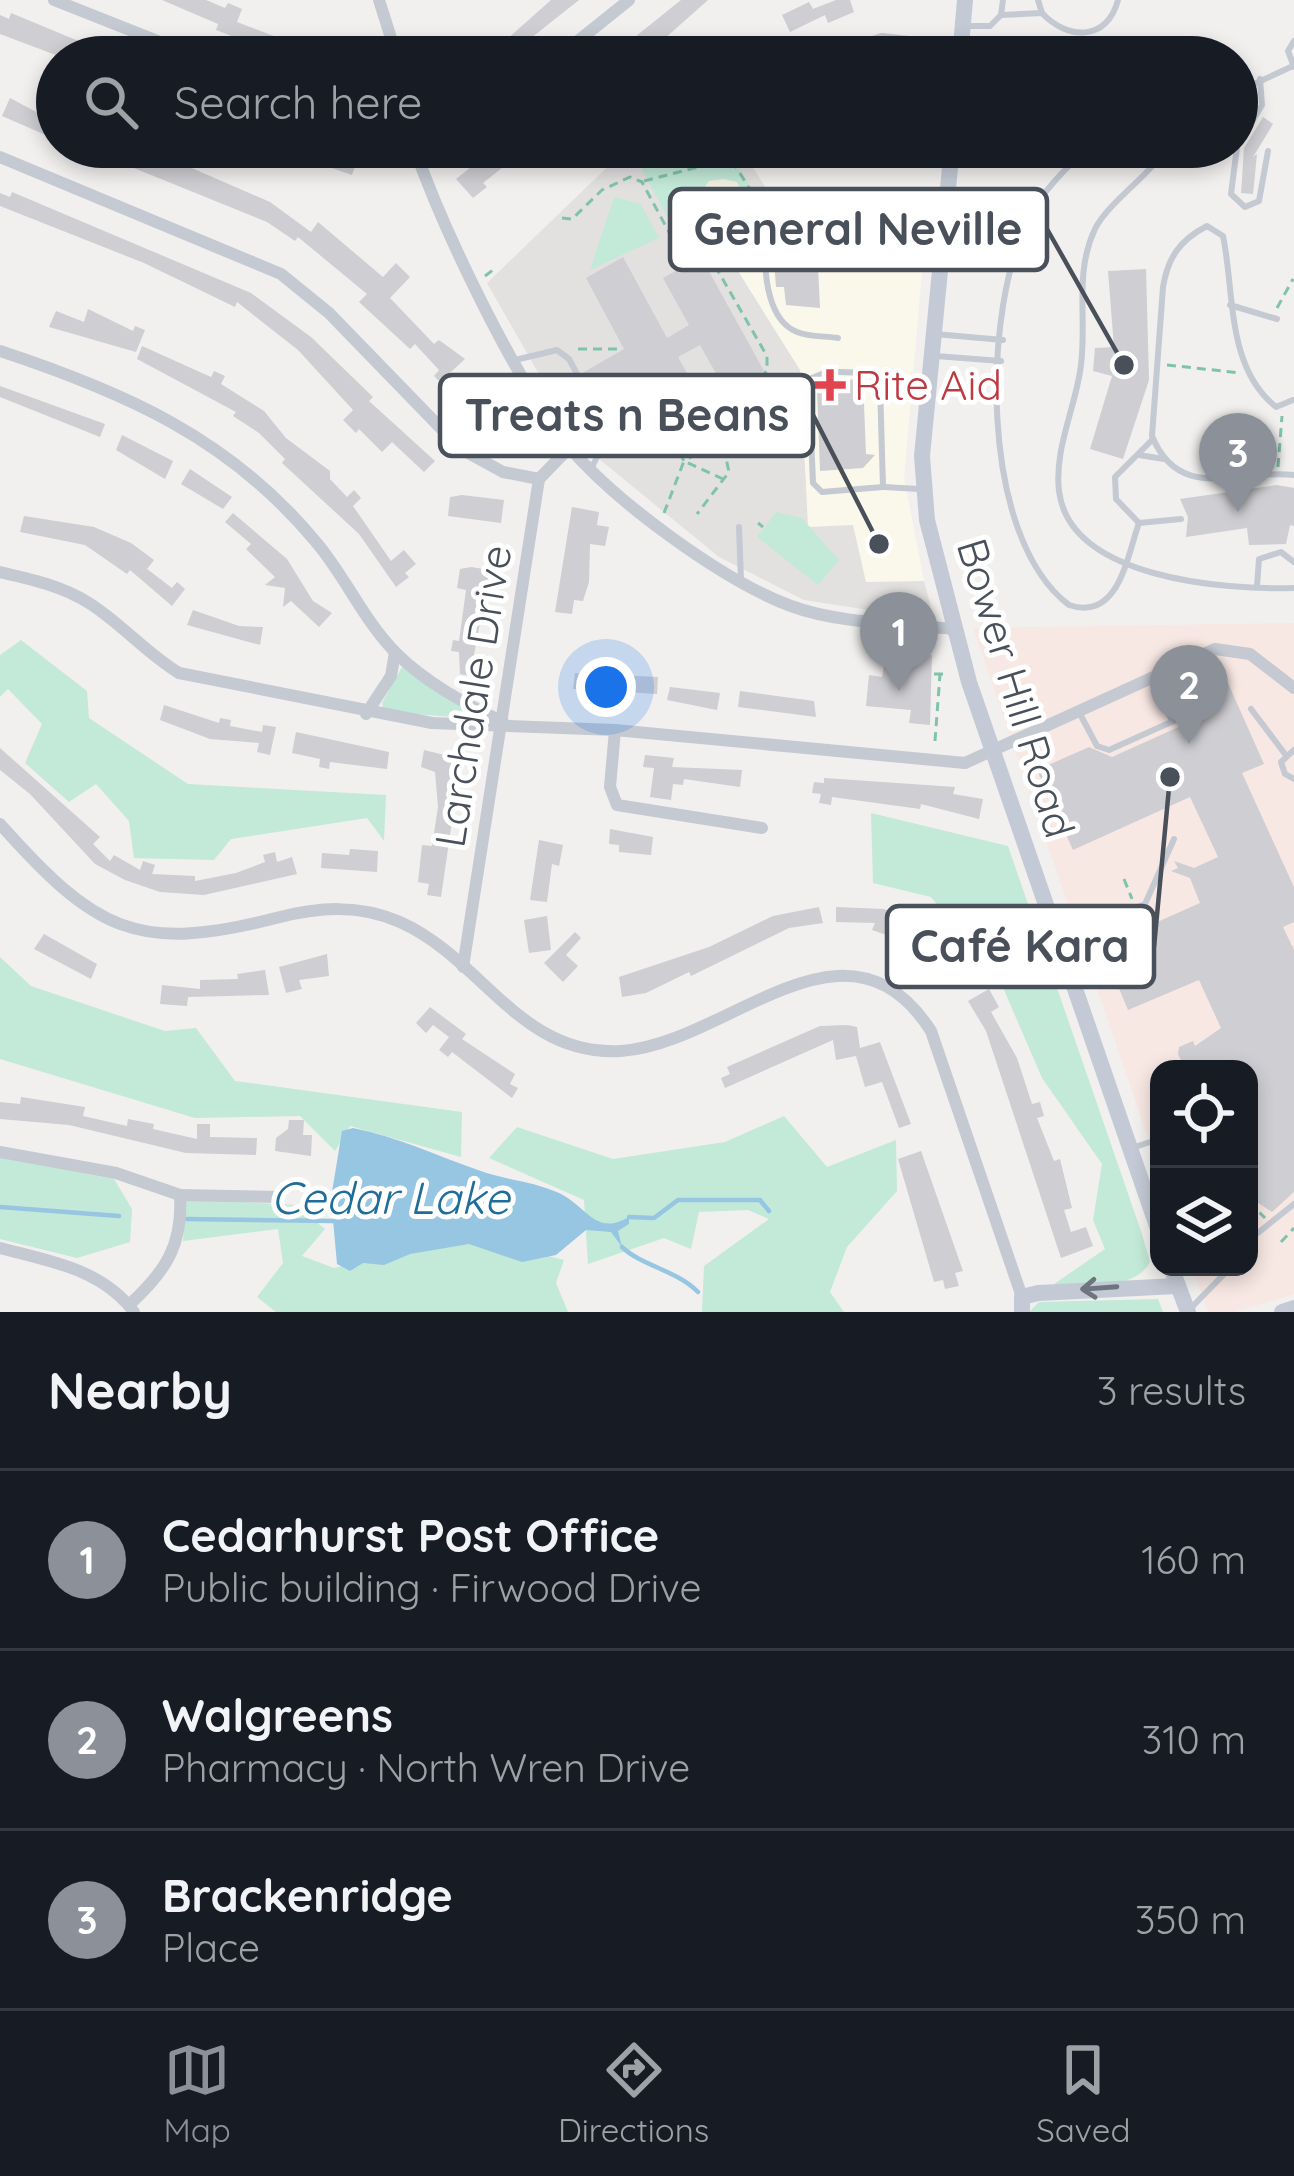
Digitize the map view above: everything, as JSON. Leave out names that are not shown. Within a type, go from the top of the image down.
[{"type":"main road","points":[[962,36],[965,0]]},
{"type":"main road","name":"Bower Hill Road","points":[[950,168],[922,489],[953,629],[1150,1205]]},
{"type":"main road","points":[[1174,1276],[1188,1312]]},
{"type":"main road","points":[[1022,1304],[1154,1283],[1177,1286]]},
{"type":"main road","points":[[1282,1312],[1294,1308]]},
{"type":"street","points":[[54,0],[145,36]]},
{"type":"street","points":[[379,0],[390,36]]},
{"type":"street","points":[[584,36],[628,0]]},
{"type":"street","points":[[0,158],[281,274],[329,313],[460,449],[503,472],[539,479],[570,447]]},
{"type":"street","points":[[424,168],[515,360],[570,447],[652,521],[741,584],[795,608],[953,629]]},
{"type":"street","points":[[0,351],[126,395],[226,457],[316,542],[395,652],[440,687],[503,722]]},
{"type":"street","name":"Larchdale Drive","points":[[463,967],[539,479]]},
{"type":"street","points":[[0,572],[66,591],[93,605],[146,654],[179,673],[366,714],[432,723],[503,722],[615,730],[965,763],[1197,653],[1232,650],[1264,662],[1294,688]]},
{"type":"street","points":[[366,714],[391,676],[395,652]]},
{"type":"street","points":[[615,730],[610,787],[616,805],[762,828]]},
{"type":"street","points":[[0,824],[69,894],[126,928],[156,935],[212,935],[313,909],[346,908],[400,922],[463,967],[522,1023],[559,1042],[595,1051],[644,1048],[826,972],[855,976],[896,994],[917,1010],[931,1031],[1022,1304]]},
{"type":"street","points":[[0,1152],[116,1173],[179,1195],[280,1197]]},
{"type":"street","points":[[0,1248],[77,1268],[109,1285],[132,1308],[174,1254],[182,1224],[179,1195]]},
{"type":"lane","points":[[963,26],[990,26],[1000,15],[1003,0]]},
{"type":"lane","points":[[1038,0],[1042,13],[1056,28],[1083,34],[1107,22],[1118,0]]},
{"type":"lane","points":[[1000,15],[1042,13]]},
{"type":"lane","points":[[1258,112],[1260,79],[1293,66],[1288,51],[1294,41]]},
{"type":"lane","points":[[1235,168],[1232,194],[1245,207],[1259,201],[1268,151]]},
{"type":"lane","points":[[1065,168],[1030,216],[1010,274],[997,454],[1009,506],[1028,547],[1061,599],[1078,608],[1106,600],[1126,567],[1138,523]]},
{"type":"lane","points":[[1154,168],[1115,198],[1086,252],[1080,370],[1058,472],[1059,494],[1072,526],[1102,555],[1126,567],[1294,588]]},
{"type":"lane","points":[[1164,459],[1153,439],[1166,266],[1176,248],[1207,226],[1225,241],[1230,305],[1249,374],[1259,393],[1282,408],[1292,400]]},
{"type":"lane","points":[[766,252],[766,289],[789,326],[799,333],[838,338]]},
{"type":"lane","points":[[884,254],[916,267],[941,267]]},
{"type":"lane","points":[[1230,305],[1277,319]]},
{"type":"lane","points":[[935,334],[1003,340]]},
{"type":"lane","points":[[515,360],[557,350],[569,359],[609,433],[592,466]]},
{"type":"lane","points":[[932,356],[1001,362]]},
{"type":"lane","points":[[839,372],[868,373],[880,385],[929,387]]},
{"type":"lane","points":[[824,373],[812,378],[809,388],[812,482],[822,492],[922,489]]},
{"type":"lane","points":[[880,385],[883,488]]},
{"type":"lane","points":[[1153,439],[1123,467],[1114,489],[1121,509],[1138,523],[1181,519]]},
{"type":"lane","points":[[1139,455],[1164,459],[1198,481],[1294,475]]},
{"type":"lane","points":[[739,527],[741,584]]},
{"type":"lane","points":[[1257,586],[1259,559],[1281,552],[1294,562]]},
{"type":"lane","points":[[1151,676],[1172,721]]},
{"type":"lane","points":[[1078,709],[1103,750],[1189,714]]},
{"type":"lane","points":[[1251,709],[1290,752],[1281,766],[1294,779]]},
{"type":"lane","points":[[1059,940],[1145,904],[1174,839]]},
{"type":"lane","points":[[1131,1148],[1150,1141]]},
{"type":"lane","points":[[1258,1233],[1294,1204]]},
{"type":"lane","points":[[1188,1312],[1223,1276]]},
{"type":"path","points":[[562,218],[572,219],[620,178],[642,182],[696,168]]},
{"type":"path","points":[[698,514],[725,479],[730,462],[722,440],[739,388],[767,370],[767,356],[718,272],[722,248],[768,218],[740,168]]},
{"type":"path","points":[[642,182],[685,262],[718,243],[722,248]]},
{"type":"path","points":[[485,276],[494,270]]},
{"type":"path","points":[[1277,319],[1279,296],[1293,279]]},
{"type":"path","points":[[578,349],[622,349]]},
{"type":"path","points":[[1158,364],[1249,374]]},
{"type":"path","points":[[739,388],[769,427],[773,424],[759,378]]},
{"type":"path","points":[[602,410],[643,387],[684,461],[725,479]]},
{"type":"path","points":[[1279,457],[1282,408]]},
{"type":"path","points":[[555,409],[588,418]]},
{"type":"path","points":[[662,514],[684,461],[722,440]]},
{"type":"path","points":[[934,741],[937,674],[947,674]]},
{"type":"path","points":[[1124,879],[1132,900]]},
{"type":"path","points":[[1258,1211],[1267,1219]]},
{"type":"path","points":[[1278,1229],[1283,1239],[1294,1228]]},
{"type":"shaded area","points":[[606,168],[753,168],[783,215],[726,252],[800,370],[808,527],[853,525],[866,582],[924,581],[931,607],[921,618],[804,600],[719,557],[577,441],[487,283]]},
{"type":"shaded area","points":[[783,215],[786,220],[926,226],[904,478],[924,581],[866,583],[808,528],[800,371],[726,252]]},
{"type":"shaded area","points":[[1294,623],[1294,1294],[1235,1312],[1208,1312],[1195,1276],[1258,1276],[1258,1060],[1150,1060],[1150,1144],[973,628]]},
{"type":"green space","points":[[641,168],[739,168],[763,206],[757,225],[684,248]]},
{"type":"green space","points":[[614,197],[641,204],[659,238],[590,270]]},
{"type":"green space","points":[[776,512],[802,518],[839,560],[818,585],[757,537]]},
{"type":"green space","points":[[21,640],[87,691],[89,718],[188,784],[386,795],[384,841],[367,818],[231,839],[214,860],[134,858],[129,821],[96,784],[69,802],[25,763],[42,724],[8,689],[0,697],[0,655]]},
{"type":"green space","points":[[402,667],[471,714],[469,718],[384,712],[382,703]]},
{"type":"green space","points":[[871,813],[1008,846],[1142,1234],[1150,1262],[1143,1272],[1107,1284],[1054,1284],[1105,1249],[1093,1220],[1102,1164],[1042,1078],[1001,983],[931,897],[873,883]]},
{"type":"green space","points":[[0,957],[31,986],[165,1031],[196,1028],[235,1081],[462,1112],[461,1157],[350,1126],[335,1151],[300,1116],[195,1118],[0,1059]]},
{"type":"green space","points":[[784,1116],[827,1167],[896,1140],[897,1191],[847,1247],[830,1292],[844,1312],[702,1312],[704,1266],[769,1219],[748,1210],[699,1212],[691,1249],[664,1238],[588,1264],[584,1200],[489,1158],[517,1127],[613,1159],[725,1142]]},
{"type":"green space","points":[[0,1157],[114,1179],[132,1209],[130,1242],[77,1258],[0,1239]]},
{"type":"green space","points":[[186,1199],[295,1205],[325,1229],[302,1256],[334,1268],[468,1236],[564,1260],[556,1283],[568,1312],[276,1312],[257,1297],[283,1263],[278,1229],[183,1241]]},
{"type":"green space","points":[[1158,1299],[1163,1312],[1029,1312],[1039,1302]]},
{"type":"sand","points":[[709,181],[737,182],[748,205],[759,212],[757,221],[716,236],[702,224],[697,211]]},
{"type":"water","name":"Cedar Lake","points":[[353,1128],[549,1189],[599,1222],[629,1217],[629,1224],[618,1231],[622,1247],[611,1232],[586,1230],[556,1255],[522,1262],[469,1244],[410,1254],[384,1265],[363,1263],[350,1271],[337,1264],[331,1198],[342,1131]]},
{"type":"building","points":[[162,0],[206,0],[225,8],[228,3],[242,9],[237,22],[274,36],[232,36],[216,30],[218,24]]},
{"type":"building","points":[[551,0],[579,0],[534,36],[511,36]]},
{"type":"building","points":[[681,0],[708,0],[668,36],[636,36]]},
{"type":"building","points":[[850,0],[854,12],[828,23],[825,15],[790,32],[782,15],[809,2],[813,9]]},
{"type":"building","points":[[11,13],[67,36],[36,36],[36,48],[0,34],[0,15],[9,19]]},
{"type":"building","points":[[10,98],[36,112],[36,131],[2,116]]},
{"type":"building","points":[[1263,117],[1273,124],[1258,149],[1258,125]]},
{"type":"building","points":[[134,168],[192,168],[270,202],[311,232],[318,222],[383,277],[396,263],[410,277],[390,298],[434,344],[439,340],[465,359],[440,382],[434,376],[439,370],[415,344],[410,349],[359,302],[367,294],[298,237],[295,241],[267,222]]},
{"type":"building","points":[[470,168],[502,168],[473,198],[456,179]]},
{"type":"building","points":[[1243,168],[1256,168],[1253,194],[1241,193]]},
{"type":"building","points":[[12,192],[251,293],[311,337],[373,397],[369,401],[435,461],[424,472],[392,442],[382,452],[359,429],[356,433],[343,420],[353,410],[298,350],[237,302],[235,307],[144,263],[0,206],[0,193],[10,197]]},
{"type":"building","points":[[791,230],[826,232],[818,266],[820,308],[786,305],[784,287],[776,287],[773,249],[786,248]]},
{"type":"building","points":[[623,257],[667,338],[689,325],[663,278],[701,257],[764,371],[727,393],[700,345],[678,357],[723,438],[685,458],[644,384],[604,407],[584,372],[624,349],[586,278]]},
{"type":"building","points":[[1146,269],[1149,380],[1123,459],[1090,449],[1112,376],[1093,371],[1095,348],[1114,347],[1108,271]]},
{"type":"building","points":[[88,309],[133,331],[135,326],[145,330],[136,352],[49,327],[56,311],[84,322]]},
{"type":"building","points":[[142,346],[211,377],[214,371],[225,376],[221,384],[264,411],[286,438],[330,471],[330,479],[347,497],[354,490],[361,498],[353,506],[391,561],[404,550],[416,564],[405,573],[409,577],[396,587],[359,534],[282,463],[285,459],[259,433],[233,416],[236,412],[137,359]]},
{"type":"building","name":"Rite Aid","points":[[830,368],[836,379],[863,380],[866,454],[875,455],[863,468],[820,471],[817,389],[831,377]]},
{"type":"building","points":[[0,386],[105,424],[100,437],[0,397]]},
{"type":"building","points":[[122,435],[173,461],[165,479],[116,450]]},
{"type":"building","points":[[190,469],[232,497],[223,509],[181,484]]},
{"type":"building","points":[[1277,485],[1294,488],[1294,526],[1290,525],[1286,544],[1249,545],[1247,528],[1186,537],[1188,517],[1180,499]]},
{"type":"building","points":[[450,497],[504,500],[501,523],[448,516]]},
{"type":"building","points":[[572,507],[599,512],[597,525],[609,527],[605,546],[590,544],[589,582],[583,601],[574,600],[572,614],[555,612]]},
{"type":"building","points":[[233,513],[287,559],[313,601],[332,613],[319,627],[291,601],[283,607],[285,588],[265,585],[275,577],[246,549],[251,544],[225,522]]},
{"type":"building","points":[[24,516],[94,527],[131,543],[154,560],[147,569],[172,588],[177,582],[185,589],[172,606],[130,570],[127,574],[85,545],[20,532]]},
{"type":"building","points":[[460,569],[490,570],[470,676],[460,674],[459,652],[451,651],[453,640],[459,641],[466,590],[457,588]]},
{"type":"building","points":[[193,610],[239,626],[263,627],[260,645],[187,625]]},
{"type":"building","points":[[887,651],[932,655],[930,725],[909,723],[911,710],[866,706],[869,675],[882,677]]},
{"type":"building","points":[[575,673],[658,677],[657,694],[573,689]]},
{"type":"building","points":[[1228,683],[1264,764],[1242,773],[1294,887],[1294,922],[1283,927],[1294,950],[1294,1192],[1272,1212],[1258,1203],[1258,1060],[1181,1060],[1179,1047],[1193,1041],[1195,1046],[1221,1028],[1199,980],[1128,1010],[1102,948],[1143,929],[1139,919],[1151,914],[1155,923],[1200,903],[1190,878],[1171,871],[1178,868],[1174,861],[1194,868],[1218,857],[1190,797],[1073,850],[1037,770],[1089,747],[1112,757],[1192,721],[1194,709],[1174,708]]},
{"type":"building","points":[[670,687],[720,693],[717,710],[667,700]]},
{"type":"building","points":[[740,691],[814,701],[816,717],[738,707]]},
{"type":"building","points":[[164,705],[219,723],[220,718],[231,720],[230,726],[262,732],[263,725],[276,727],[270,755],[257,752],[259,743],[210,739],[160,720]]},
{"type":"building","points":[[296,732],[389,752],[387,769],[330,762],[329,769],[319,767],[320,759],[292,753]]},
{"type":"building","points":[[0,748],[100,837],[93,844],[110,861],[114,855],[140,870],[143,861],[155,865],[152,874],[195,876],[195,881],[236,873],[265,862],[263,855],[275,852],[277,862],[292,857],[297,874],[204,895],[160,892],[125,880],[95,864],[30,794],[0,770]]},
{"type":"building","points":[[424,750],[461,759],[441,897],[427,895],[429,884],[418,882],[422,845],[432,846],[438,807],[435,772],[421,767]]},
{"type":"building","points":[[645,755],[674,758],[672,767],[742,770],[740,787],[684,779],[683,785],[673,784],[671,800],[650,797],[654,768],[643,767]]},
{"type":"building","points":[[824,778],[955,787],[953,794],[983,799],[979,819],[921,804],[920,809],[832,797],[831,805],[819,803],[821,794],[812,793],[814,782],[824,783]]},
{"type":"building","points":[[610,829],[653,837],[651,855],[619,852],[619,845],[609,844]]},
{"type":"building","points":[[539,840],[563,845],[559,866],[552,864],[547,902],[530,900]]},
{"type":"building","points":[[350,849],[378,851],[377,872],[321,868],[322,853],[349,855]]},
{"type":"building","points":[[819,907],[823,923],[789,928],[691,976],[689,972],[646,993],[622,997],[619,977],[709,947],[773,916]]},
{"type":"building","points":[[836,907],[884,909],[906,917],[898,939],[872,930],[875,923],[836,922]]},
{"type":"building","points":[[547,916],[551,950],[529,953],[524,920]]},
{"type":"building","points":[[921,929],[977,974],[963,989],[936,958],[910,946]]},
{"type":"building","points":[[575,932],[581,938],[566,955],[578,966],[563,982],[544,963]]},
{"type":"building","points":[[44,934],[97,964],[91,979],[34,949]]},
{"type":"building","points":[[327,954],[329,976],[299,980],[302,989],[286,993],[279,967]]},
{"type":"building","points":[[265,970],[269,995],[188,997],[187,1006],[160,1004],[162,985],[200,989],[200,980],[238,979],[237,974]]},
{"type":"building","points":[[989,989],[999,1007],[991,1012],[1017,1058],[1032,1104],[1040,1102],[1044,1116],[1037,1118],[1054,1161],[1060,1159],[1072,1208],[1064,1210],[1071,1232],[1086,1227],[1093,1246],[1061,1258],[986,1031],[968,1001]]},
{"type":"building","points":[[430,1007],[466,1034],[462,1039],[515,1074],[510,1084],[518,1088],[512,1098],[452,1052],[448,1057],[439,1050],[449,1037],[433,1025],[426,1033],[416,1023]]},
{"type":"building","points":[[820,1026],[857,1027],[860,1048],[880,1042],[911,1124],[899,1128],[882,1082],[865,1087],[856,1056],[836,1060],[833,1040],[725,1088],[721,1078],[730,1074],[727,1067]]},
{"type":"building","points":[[21,1097],[85,1107],[83,1116],[127,1126],[128,1119],[154,1124],[153,1129],[197,1139],[197,1124],[210,1124],[210,1137],[257,1138],[256,1155],[186,1153],[69,1125],[0,1119],[0,1102],[20,1104]]},
{"type":"building","points":[[289,1120],[304,1120],[303,1135],[312,1135],[311,1156],[275,1151],[276,1138],[288,1129]]},
{"type":"building","points":[[921,1151],[963,1271],[955,1273],[959,1286],[945,1289],[943,1280],[934,1282],[898,1159]]},
{"type":"waterway","points":[[629,1217],[654,1218],[678,1200],[760,1200],[769,1211]]},
{"type":"waterway","points":[[0,1207],[119,1216]]},
{"type":"waterway","points":[[187,1219],[333,1221]]},
{"type":"waterway","points":[[622,1247],[698,1292]]},
{"type":"place","name":"General Neville","points":[[1124,365]]},
{"type":"place","name":"Rite Aid","points":[[830,385]]},
{"type":"place","name":"Brackenridge","points":[[1238,512]]},
{"type":"place","name":"Treats n Beans","points":[[879,544]]},
{"type":"place","name":"Cedarhurst Post Office","points":[[899,691]]},
{"type":"place","name":"Walgreens","points":[[1189,744]]},
{"type":"place","name":"Café Kara","points":[[1170,777]]}]
